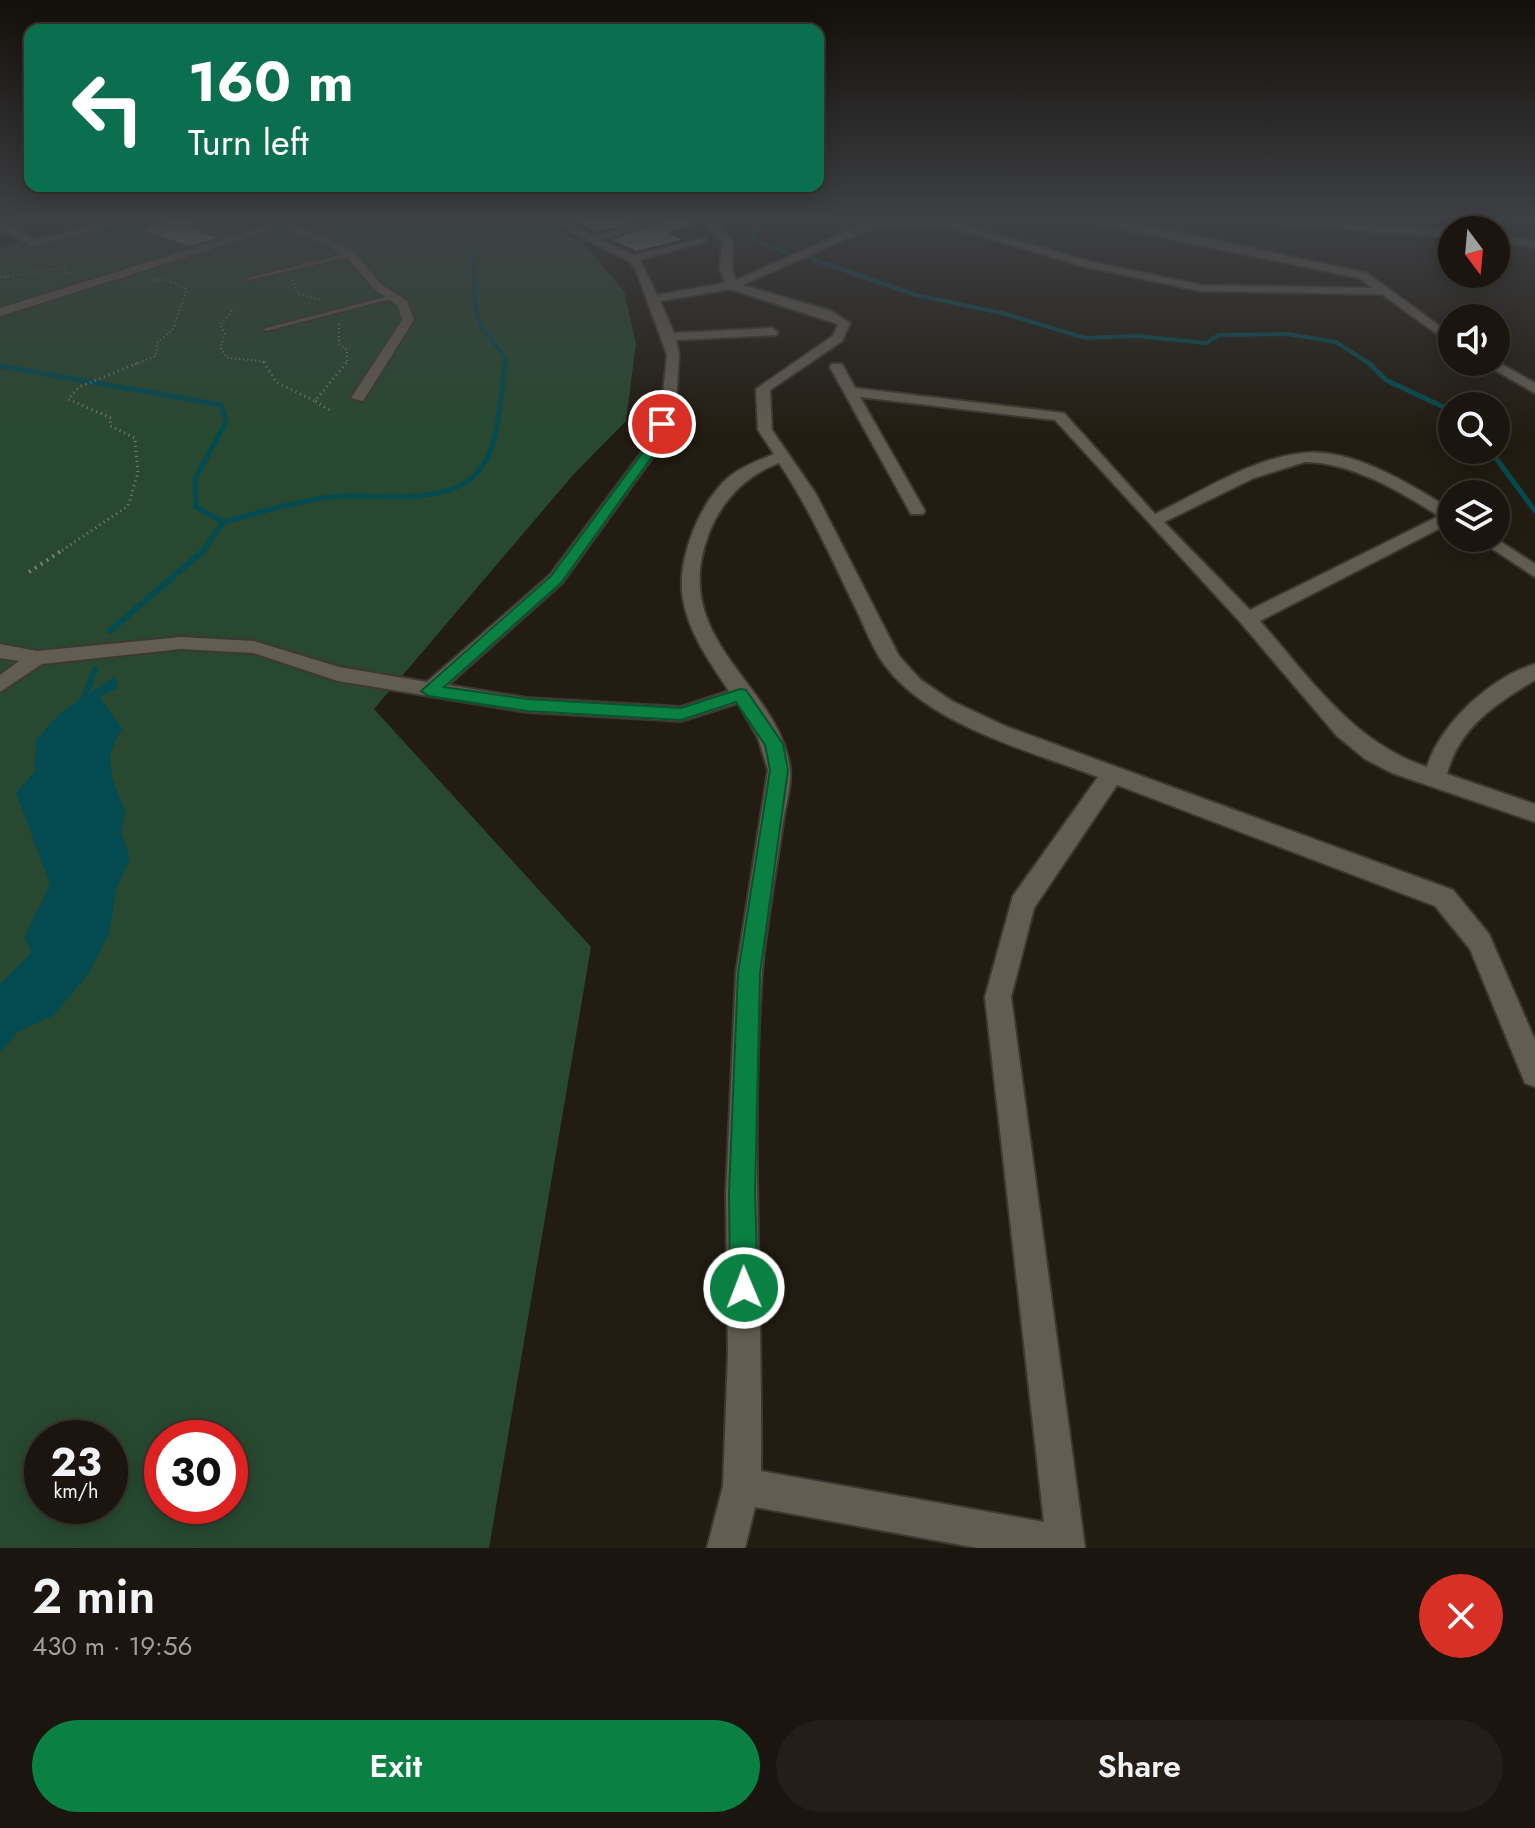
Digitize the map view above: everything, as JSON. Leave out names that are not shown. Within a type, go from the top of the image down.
[{"type":"street","points":[[0,312],[63,292]]},
{"type":"street","points":[[358,398],[408,320],[403,304],[386,292]]},
{"type":"street","points":[[429,691],[556,579],[655,444],[669,403],[673,355],[669,337],[650,292]]},
{"type":"street","points":[[653,299],[691,292]]},
{"type":"street","points":[[750,292],[776,303],[833,313],[844,323],[838,338],[763,389],[765,430],[808,494],[876,636],[891,660],[914,685],[945,706],[998,731],[1111,776],[1444,898],[1480,942],[1535,1073]]},
{"type":"street","points":[[1387,292],[1438,331]]},
{"type":"street","points":[[669,337],[772,332]]},
{"type":"street","points":[[837,367],[917,511]]},
{"type":"street","points":[[1510,375],[1535,389]]},
{"type":"street","points":[[850,392],[1059,416],[1153,521],[1248,619],[1344,731],[1373,753],[1434,780],[1535,813]]},
{"type":"street","points":[[726,1548],[742,1486],[745,1352],[742,1193],[749,973],[779,770],[774,744],[701,636],[691,595],[695,544],[724,487],[756,466],[781,457]]},
{"type":"street","points":[[1153,521],[1283,461],[1310,457],[1376,476],[1411,490],[1438,507]]},
{"type":"street","points":[[1248,619],[1438,523]]},
{"type":"street","points":[[1505,552],[1535,572]]},
{"type":"street","points":[[0,651],[37,658],[181,643],[254,647],[338,674],[527,705],[681,714],[740,695]]},
{"type":"street","points":[[0,685],[37,658]]},
{"type":"street","points":[[1434,780],[1440,753],[1473,709],[1535,671]]},
{"type":"street","points":[[742,1486],[1066,1546],[998,997],[1022,904],[1111,776]]},
{"type":"lane","points":[[266,329],[393,297]]},
{"type":"path","points":[[29,572],[128,506],[138,473],[135,438],[110,426],[111,418],[68,399],[79,387],[156,356],[157,343],[173,329],[186,292]]},
{"type":"path","points":[[298,292],[327,302]]},
{"type":"path","points":[[232,311],[220,325],[225,334],[220,347],[227,358],[263,361],[266,375],[284,389],[329,410]]},
{"type":"path","points":[[315,401],[329,389],[332,379],[347,364],[347,350],[339,344],[338,322]]},
{"type":"green space","points":[[0,292],[624,292],[636,344],[626,421],[573,475],[374,709],[591,947],[489,1548],[0,1548]]},
{"type":"water","points":[[116,676],[118,688],[99,697],[122,728],[110,753],[112,778],[125,812],[121,832],[130,859],[116,890],[109,933],[89,973],[53,1016],[19,1031],[0,1053],[0,984],[32,952],[24,938],[50,885],[16,793],[35,771],[36,740],[61,712]]},
{"type":"waterway","points":[[475,292],[480,326],[506,358],[505,364]]},
{"type":"waterway","points":[[908,292],[1006,314],[1085,338],[1137,336],[1206,343],[1219,335],[1287,334],[1336,342],[1370,364]]},
{"type":"waterway","points":[[223,522],[318,499],[426,495],[461,485],[475,475],[490,452],[498,422],[505,362]]},
{"type":"waterway","points":[[1370,364],[1386,380],[1438,404]]},
{"type":"waterway","points":[[0,366],[221,405],[226,422],[195,479],[196,507],[223,522]]},
{"type":"waterway","points":[[1500,464],[1535,511]]},
{"type":"waterway","points":[[202,553],[223,522]]},
{"type":"waterway","points":[[110,631],[203,551]]},
{"type":"waterway","points":[[82,704],[95,669]]},
{"type":"route","points":[[662,424],[655,444],[556,579],[429,691],[527,705],[681,714],[740,695],[774,744],[779,770],[749,973],[742,1193],[744,1288]]}]
